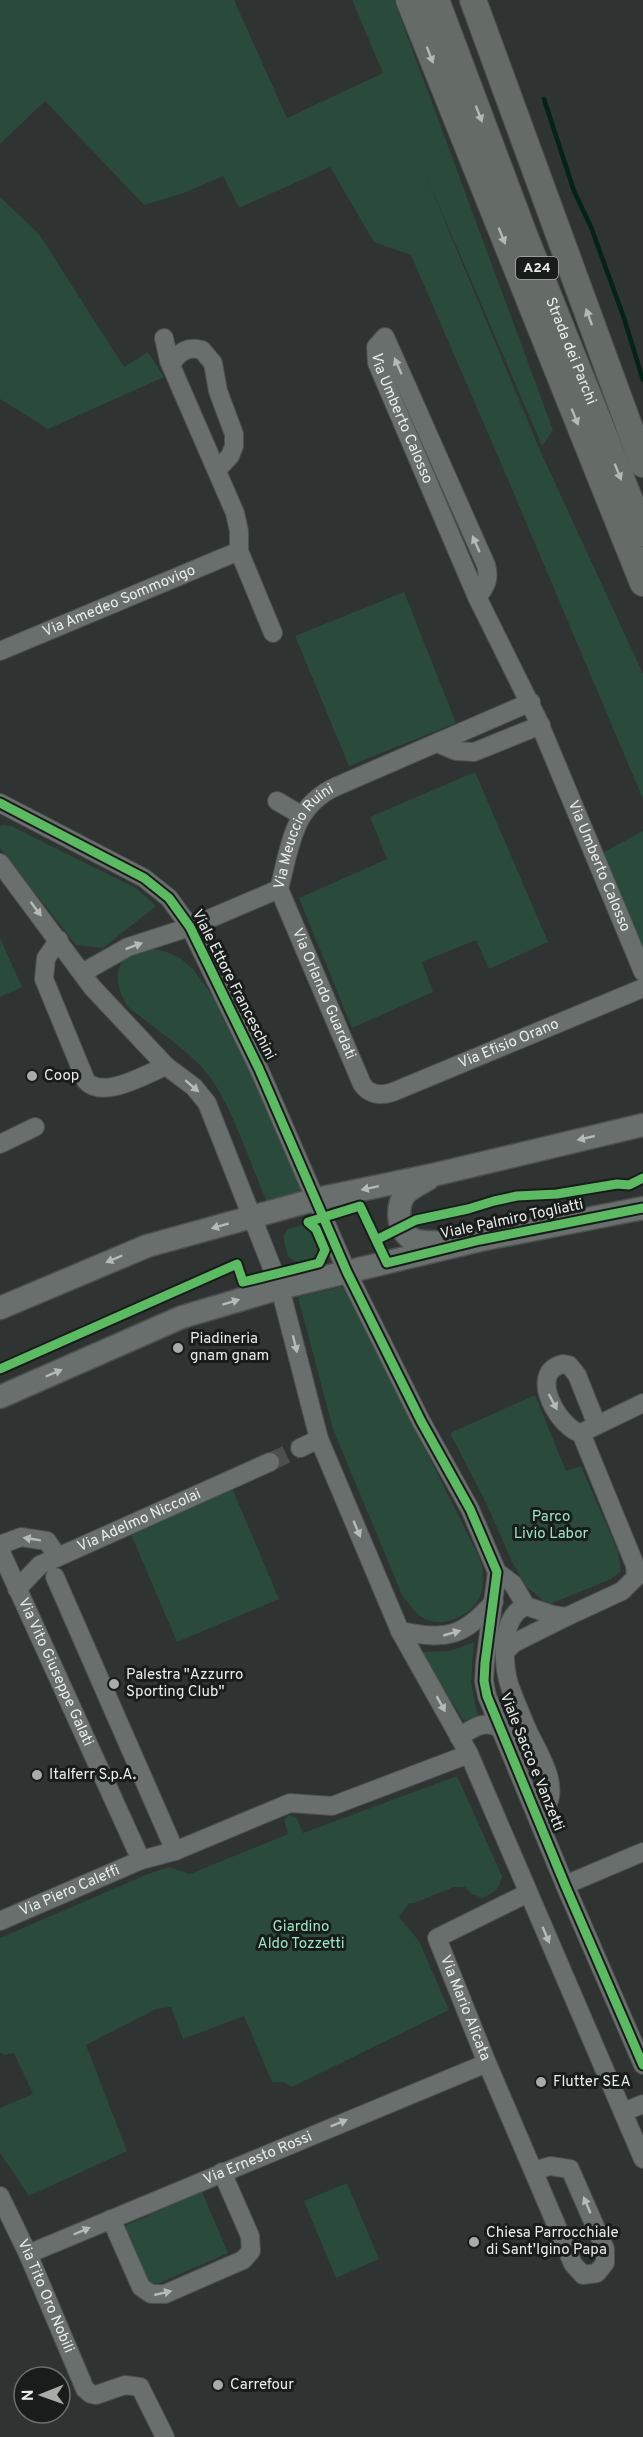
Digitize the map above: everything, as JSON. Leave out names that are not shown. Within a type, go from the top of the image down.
[{"type":"highway","points":[[409,0],[643,583]]},
{"type":"highway","name":"Strada dei Parchi","points":[[436,0],[525,237],[643,533]]},
{"type":"highway","name":"Strada dei Parchi","points":[[473,0],[643,464]]},
{"type":"highway","points":[[610,372],[643,440]]},
{"type":"main road","points":[[0,1308],[134,1250],[317,1199],[436,1174],[643,1125]]},
{"type":"main road","points":[[436,1174],[414,1187],[403,1197],[399,1209],[404,1231],[414,1240],[427,1242],[480,1240]]},
{"type":"main road","name":"Viale Palmiro Togliatti","points":[[0,1397],[182,1317],[280,1288],[480,1240],[643,1208]]},
{"type":"street","name":"Via Umberto Calosso","points":[[477,597],[486,585],[487,570],[385,337],[376,347],[376,360],[477,597],[531,702],[643,972]]},
{"type":"street","points":[[164,338],[171,365],[235,513],[239,531],[239,551],[273,633]]},
{"type":"street","points":[[171,365],[181,352],[192,348],[202,350],[212,360],[218,391],[232,428],[234,440],[230,456],[216,470]]},
{"type":"street","points":[[430,488],[448,480]]},
{"type":"street","name":"Via Amedeo Sommovigo","points":[[0,651],[239,551]]},
{"type":"street","name":"Via Meuccio Ruini","points":[[82,973],[128,947],[190,927],[279,889],[302,815],[312,802],[329,790],[531,702]]},
{"type":"street","points":[[436,743],[456,751],[474,752],[541,725]]},
{"type":"street","points":[[277,801],[302,815]]},
{"type":"street","name":"Viale Ettore Franceschini","points":[[0,804],[144,878],[168,898],[190,927],[259,1069],[347,1272]]},
{"type":"street","points":[[0,863],[99,995],[166,1066],[194,1087],[207,1103],[280,1288],[320,1439],[400,1630],[469,1754],[643,2159]]},
{"type":"street","name":"Via Orlando Guardati","points":[[279,889],[362,1083],[366,1089],[375,1094]]},
{"type":"street","points":[[58,940],[46,958],[44,979],[86,1081],[94,1089],[106,1089],[166,1066]]},
{"type":"street","name":"Via Efisio Orano","points":[[375,1094],[393,1092],[643,988]]},
{"type":"street","points":[[0,1144],[35,1127]]},
{"type":"street","name":"Viale Sacco e Vanzetti","points":[[347,1272],[421,1421],[470,1509],[497,1572],[487,1640],[484,1681],[501,1734],[536,1811],[565,1885],[643,2065]]},
{"type":"street","points":[[597,1425],[574,1369],[563,1364],[557,1365],[547,1373],[549,1396],[567,1426],[574,1432],[581,1433],[643,1403]]},
{"type":"street","points":[[506,1651],[514,1643],[622,1591],[633,1582],[637,1571],[581,1433]]},
{"type":"street","points":[[300,1448],[320,1439]]},
{"type":"street","name":"Via Adelmo Niccolai","points":[[17,1589],[40,1565],[270,1462]]},
{"type":"street","points":[[0,1545],[21,1537],[47,1541],[58,1557]]},
{"type":"street","name":"Via Vito Giuseppe Galati","points":[[0,1550],[141,1860]]},
{"type":"street","points":[[497,1572],[513,1584],[528,1608],[534,1634]]},
{"type":"street","points":[[55,1577],[175,1851]]},
{"type":"street","points":[[400,1630],[435,1636],[448,1635],[469,1626],[494,1602]]},
{"type":"street","points":[[528,1608],[566,1617]]},
{"type":"street","name":"Viale Sacco e Vanzetti","points":[[528,1608],[517,1611],[510,1620],[506,1651],[509,1683],[550,1782],[550,1799],[536,1811]]},
{"type":"street","points":[[459,1737],[482,1724],[493,1724],[501,1734],[527,1729]]},
{"type":"street","points":[[141,1860],[175,1851],[290,1803],[332,1806],[469,1754]]},
{"type":"street","points":[[565,1885],[643,1852]]},
{"type":"street","name":"Via Piero Caleffi","points":[[0,1921],[141,1860]]},
{"type":"street","name":"Via Mario Alicata","points":[[528,1893],[437,1938],[487,2063],[576,2269],[583,2275],[597,2273],[606,2263],[605,2249],[570,2169],[550,2166],[534,2171]]},
{"type":"street","name":"Via Ernesto Rossi","points":[[28,2254],[487,2063]]},
{"type":"street","points":[[623,2112],[643,2104]]},
{"type":"street","points":[[111,2219],[141,2287],[151,2294],[165,2294],[243,2260],[251,2251],[250,2236],[222,2172]]},
{"type":"street","name":"Via Tito Oro Nobili","points":[[0,2196],[28,2254],[85,2389],[96,2395],[125,2385],[140,2387],[165,2437]]},
{"type":"green space","points":[[0,0],[234,0],[287,118],[383,73],[352,0],[394,0],[553,430],[542,446],[425,173],[539,448],[643,674],[643,799],[411,255],[374,242],[330,167],[239,208],[223,176],[184,193],[144,205],[45,101],[0,144]]},
{"type":"green space","points":[[0,197],[39,234],[124,367],[148,352],[164,377],[48,429],[0,399]]},
{"type":"green space","points":[[404,592],[456,723],[349,766],[295,636]]},
{"type":"green space","points":[[475,772],[548,942],[489,969],[476,940],[422,962],[433,992],[352,1028],[299,898],[387,859],[370,817]]},
{"type":"green space","points":[[2,825],[11,826],[136,888],[156,906],[103,948],[76,945],[0,848],[0,827]]},
{"type":"green space","points":[[643,831],[643,950],[604,852]]},
{"type":"green space","points":[[0,938],[22,987],[0,997]]},
{"type":"green space","points":[[153,949],[180,958],[193,969],[220,1006],[304,1192],[266,1200],[239,1132],[214,1083],[187,1053],[127,1006],[119,985],[119,967],[131,955]]},
{"type":"green space","points":[[302,1225],[310,1229],[319,1250],[311,1261],[297,1263],[288,1257],[283,1237],[288,1229]]},
{"type":"green space","points":[[344,1286],[480,1559],[483,1577],[481,1594],[472,1608],[449,1621],[429,1621],[421,1617],[402,1595],[333,1429],[298,1297]]},
{"type":"green space","name":"Parco Livio Labor","points":[[535,1395],[566,1471],[581,1466],[618,1551],[621,1571],[611,1579],[548,1605],[526,1586],[513,1564],[486,1503],[450,1433]]},
{"type":"green space","points":[[232,1488],[279,1599],[177,1642],[130,1532]]},
{"type":"green space","points":[[474,1642],[471,1683],[478,1716],[464,1721],[420,1652],[450,1651]]},
{"type":"green space","name":"Giardino Aldo Tozzetti","points":[[457,1776],[502,1876],[500,1885],[493,1893],[482,1898],[472,1894],[465,1887],[454,1887],[409,1903],[399,1917],[419,1941],[449,2010],[292,2087],[283,2082],[272,2082],[244,2016],[183,2039],[171,2007],[156,2009],[86,2045],[127,2151],[29,2196],[0,2153],[0,2108],[33,2094],[14,2053],[5,2055],[0,2053],[0,1938],[148,1874],[169,1867],[190,1874],[288,1834],[284,1820],[289,1815],[296,1817],[303,1833]]},
{"type":"green space","points":[[347,2183],[379,2259],[336,2278],[304,2201]]},
{"type":"green space","points":[[202,2192],[228,2253],[146,2289],[120,2228]]},
{"type":"waterway","points":[[544,99],[574,191],[591,227],[624,318],[643,380]]},
{"type":"tunnel","points":[[270,1462],[300,1448]]},
{"type":"cycle path","points":[[0,803],[144,878],[169,898],[190,927],[259,1069],[347,1272],[421,1421],[470,1509],[497,1572],[485,1663],[484,1681],[487,1696],[643,2065]]},
{"type":"cycle path","points":[[376,1240],[416,1220],[494,1201],[517,1196],[557,1194],[617,1184],[629,1185],[643,1178]]},
{"type":"cycle path","points":[[0,1369],[237,1264],[243,1282],[319,1263],[325,1250],[316,1229],[308,1222],[360,1206],[387,1263],[480,1240],[643,1208]]},
{"type":"place","name":"Coop","points":[[32,1076]]},
{"type":"place","name":"Piadineria gnam gnam","points":[[178,1348]]},
{"type":"place","name":"Palestra \"Azzurro Sporting Club\"","points":[[114,1684]]},
{"type":"place","name":"Italferr S.p.A.","points":[[37,1775]]},
{"type":"place","name":"Flutter SEA","points":[[541,2082]]},
{"type":"place","name":"Chiesa Parrocchiale di Sant'Igino Papa","points":[[474,2242]]},
{"type":"place","name":"Carrefour","points":[[218,2385]]}]
